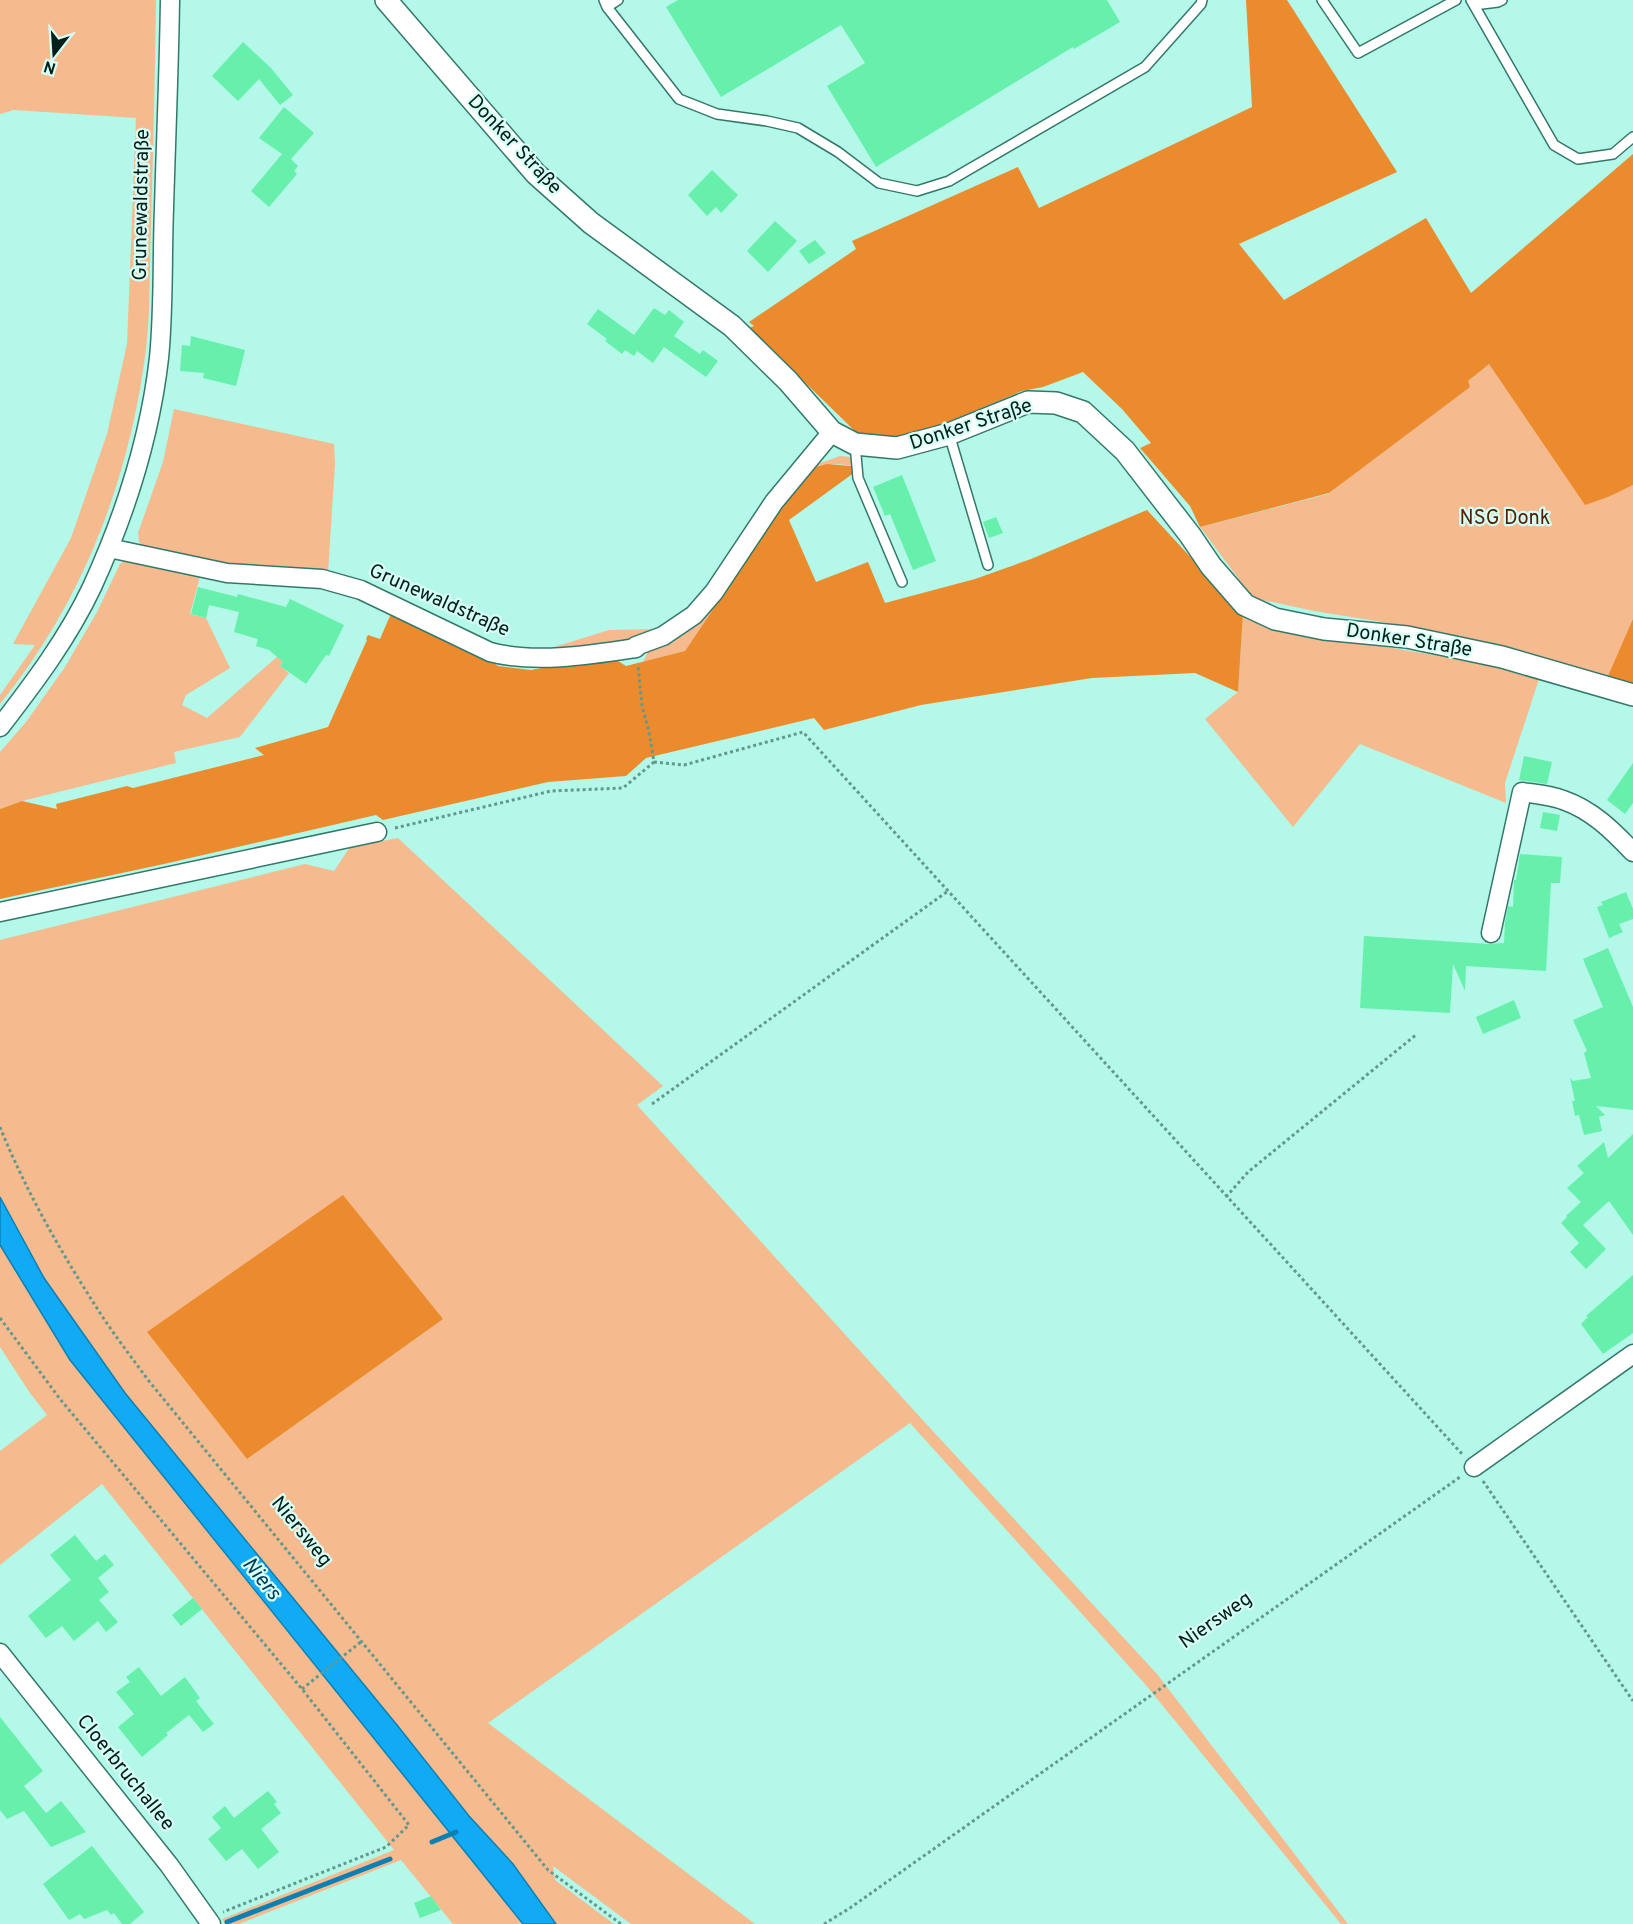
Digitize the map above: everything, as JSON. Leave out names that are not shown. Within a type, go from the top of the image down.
[{"type":"street","name":"Grunewaldstraße","points":[[0,727],[41,673],[91,589],[109,548],[143,446],[159,358],[162,310],[170,0]]},
{"type":"street","name":"Donker Straße","points":[[386,0],[536,174],[591,223],[732,326],[788,381],[832,432],[855,444],[897,448],[949,434],[1028,402],[1056,403],[1083,412],[1125,451],[1211,566],[1245,605],[1275,619],[1324,629],[1407,637],[1502,657],[1633,695]]},
{"type":"street","name":"Grunewaldstraße","points":[[109,548],[227,573],[322,579],[361,590],[490,652],[511,658],[541,658],[636,648],[636,646],[663,636],[694,615],[714,592],[774,502],[832,432]]},
{"type":"street","points":[[1491,933],[1522,792],[1561,799],[1588,811],[1612,830],[1633,852]]},
{"type":"street","points":[[0,912],[377,832]]},
{"type":"street","points":[[1474,1467],[1633,1354]]},
{"type":"street","name":"Cloerbruchallee","points":[[0,1653],[169,1865],[209,1921]]},
{"type":"lane","points":[[618,0],[605,4],[679,99],[717,114],[798,128],[838,152],[879,183],[917,191],[949,181],[1145,67],[1201,4],[1202,0]]},
{"type":"lane","points":[[1322,0],[1358,52],[1456,0]]},
{"type":"lane","points":[[1502,0],[1472,2],[1554,145],[1578,159],[1614,154],[1633,137]]},
{"type":"lane","points":[[949,434],[988,565]]},
{"type":"lane","points":[[855,444],[858,478],[902,582]]},
{"type":"path","points":[[636,648],[642,705],[654,762]]},
{"type":"path","points":[[377,832],[551,791],[623,788],[654,762],[684,765],[803,732],[1474,1467],[1633,1701]]},
{"type":"path","points":[[652,1104],[948,891]]},
{"type":"path","points":[[1226,1197],[1248,1172],[1417,1034]]},
{"type":"path","name":"Niersweg","points":[[0,1127],[49,1229],[95,1306],[148,1380],[548,1869],[621,1924]]},
{"type":"path","points":[[0,1318],[60,1399],[302,1689],[409,1825],[386,1847],[209,1921]]},
{"type":"path","name":"Niersweg","points":[[824,1924],[1474,1467]]},
{"type":"path","points":[[302,1689],[362,1641]]},
{"type":"green space","points":[[0,0],[156,0],[149,319],[139,397],[115,491],[98,537],[56,624],[0,704],[0,695],[35,645],[13,644],[71,538],[107,434],[127,344],[136,118],[14,110],[0,114]]},
{"type":"green space","name":"NSG Donk","points":[[1633,246],[1633,684],[1420,628],[1314,611],[1253,598],[1200,527],[1328,494],[1468,381],[1550,311]]},
{"type":"green space","points":[[174,409],[334,444],[335,464],[328,573],[340,575],[405,602],[403,605],[144,549],[139,542],[138,533],[163,462]]},
{"type":"green space","points":[[840,456],[851,457],[862,467],[830,464],[817,468],[802,477],[815,465]]},
{"type":"green space","points":[[802,477],[685,651],[643,662],[648,652],[699,616],[718,595],[778,504]]},
{"type":"green space","points":[[128,558],[201,573],[190,614],[206,618],[230,668],[186,695],[182,705],[207,718],[285,650],[291,649],[280,666],[289,673],[240,737],[174,752],[176,763],[22,801],[0,809],[0,752],[26,722],[65,667],[97,612],[120,564]]},
{"type":"green space","points":[[1243,614],[1313,635],[1495,665],[1539,679],[1505,783],[1506,803],[1360,744],[1293,827],[1205,719],[1238,692]]},
{"type":"green space","points":[[666,629],[635,643],[532,654],[609,630]]},
{"type":"green space","points":[[398,838],[663,1086],[637,1105],[1157,1674],[1348,1924],[1341,1924],[1145,1684],[910,1423],[488,1723],[755,1924],[631,1924],[553,1866],[555,1880],[614,1924],[556,1924],[513,1864],[469,1816],[125,1393],[44,1278],[0,1197],[0,940],[305,864],[334,871],[350,847]]},
{"type":"green space","points":[[0,1245],[70,1360],[523,1924],[453,1924],[401,1860],[239,1924],[225,1924],[222,1919],[394,1850],[102,1484],[0,1565],[0,1451],[47,1415],[0,1347]]},
{"type":"shaded area","points":[[1246,0],[1287,0],[1397,172],[1239,244],[1284,300],[1426,218],[1471,293],[1633,154],[1633,485],[1585,505],[1489,364],[1468,381],[1470,387],[1329,493],[1200,527],[1190,506],[1140,448],[1151,443],[1122,409],[1083,372],[1043,387],[1022,391],[908,439],[860,436],[749,328],[754,326],[749,322],[856,249],[852,241],[1018,167],[1039,208],[1252,107]]},
{"type":"shaded area","points":[[827,464],[862,467],[789,520],[816,582],[868,562],[885,603],[975,579],[1031,559],[1147,510],[1243,614],[1238,692],[1195,673],[1092,678],[921,705],[824,730],[814,718],[646,758],[626,776],[548,782],[383,820],[376,815],[0,899],[0,809],[22,801],[57,809],[56,804],[127,786],[133,788],[264,755],[255,748],[328,727],[368,635],[380,639],[393,609],[489,659],[498,666],[531,670],[589,659],[613,658],[626,666],[685,651],[802,477],[813,468]]},
{"type":"shaded area","points":[[1633,619],[1633,683],[1608,676]]},
{"type":"shaded area","points":[[343,1195],[443,1319],[247,1459],[147,1332]]},
{"type":"water","name":"Niers","points":[[0,1197],[44,1278],[125,1393],[469,1816],[513,1864],[556,1924],[523,1924],[70,1360],[0,1245]]},
{"type":"building","points":[[678,0],[1107,0],[1120,22],[1074,49],[1073,47],[876,167],[827,86],[865,63],[841,25],[721,97],[666,7]]},
{"type":"building","points":[[243,42],[271,68],[293,95],[280,105],[259,79],[238,101],[212,76]]},
{"type":"building","points":[[284,107],[314,133],[291,159],[298,166],[294,171],[297,174],[269,207],[251,191],[282,154],[259,138]]},
{"type":"building","points":[[712,170],[738,195],[721,213],[716,207],[707,216],[688,195]]},
{"type":"building","points":[[775,221],[797,241],[768,272],[747,251]]},
{"type":"building","points":[[815,240],[826,253],[809,264],[799,251]]},
{"type":"building","points":[[654,308],[665,315],[669,310],[684,322],[674,336],[700,354],[703,350],[718,361],[706,377],[664,347],[653,363],[637,351],[634,356],[625,350],[622,354],[587,324],[598,309],[634,335]]},
{"type":"building","points":[[191,336],[245,350],[236,386],[203,378],[204,373],[180,371],[182,345],[190,346]]},
{"type":"building","points":[[902,475],[936,561],[913,570],[890,514],[885,516],[873,487]]},
{"type":"building","points":[[996,517],[1003,533],[989,538],[983,522]]},
{"type":"building","points":[[198,587],[237,597],[238,594],[286,607],[290,599],[344,625],[329,656],[326,655],[306,684],[280,666],[283,662],[269,650],[256,646],[258,639],[234,632],[239,612],[209,605],[206,618],[191,614]]},
{"type":"building","points":[[1524,756],[1552,762],[1547,784],[1519,780]]},
{"type":"building","points":[[1633,763],[1633,803],[1625,814],[1607,800]]},
{"type":"building","points":[[1543,812],[1560,815],[1557,831],[1540,828]]},
{"type":"building","points":[[1520,854],[1562,857],[1560,883],[1551,883],[1546,971],[1466,966],[1465,991],[1453,964],[1450,1013],[1360,1008],[1364,936],[1504,943],[1505,922],[1508,906],[1513,907],[1514,880],[1516,880]]},
{"type":"building","points":[[1626,892],[1633,909],[1633,919],[1619,924],[1623,932],[1609,938],[1597,907],[1603,905],[1601,902]]},
{"type":"building","points":[[1608,948],[1633,1007],[1633,1110],[1596,1106],[1605,1115],[1599,1117],[1602,1131],[1584,1135],[1579,1115],[1575,1116],[1572,1101],[1575,1101],[1570,1078],[1573,1081],[1591,1078],[1584,1053],[1587,1051],[1573,1020],[1603,1007],[1583,959]]},
{"type":"building","points":[[1514,1000],[1521,1018],[1483,1034],[1476,1017]]},
{"type":"building","points":[[1633,1134],[1633,1235],[1609,1201],[1583,1225],[1606,1249],[1586,1269],[1570,1252],[1579,1243],[1561,1223],[1581,1202],[1567,1188],[1584,1173],[1577,1166],[1604,1142],[1608,1158]]},
{"type":"building","points":[[1633,1275],[1633,1333],[1603,1354],[1581,1324],[1588,1317],[1586,1316]]},
{"type":"building","points":[[75,1535],[96,1561],[105,1554],[114,1565],[98,1578],[109,1592],[99,1600],[118,1622],[106,1632],[98,1621],[74,1641],[62,1626],[46,1638],[28,1616],[71,1580],[50,1555]]},
{"type":"building","points":[[193,1598],[202,1609],[181,1626],[172,1615]]},
{"type":"building","points":[[139,1667],[161,1696],[185,1677],[200,1698],[196,1701],[214,1724],[203,1732],[189,1715],[166,1733],[168,1735],[142,1757],[118,1727],[134,1714],[116,1692],[130,1682],[126,1677]]},
{"type":"building","points":[[0,1717],[43,1771],[24,1786],[46,1813],[61,1801],[86,1832],[51,1847],[24,1811],[7,1819],[0,1810]]},
{"type":"building","points":[[268,1791],[277,1802],[274,1804],[281,1813],[261,1829],[279,1852],[258,1869],[242,1849],[226,1861],[208,1839],[221,1828],[212,1817],[225,1806],[234,1818]]},
{"type":"building","points":[[92,1846],[144,1912],[130,1924],[122,1924],[114,1913],[111,1915],[107,1910],[84,1919],[80,1914],[69,1920],[43,1884]]},
{"type":"building","points":[[431,1896],[441,1910],[420,1918],[414,1903]]},
{"type":"waterway","points":[[432,1842],[456,1832]]},
{"type":"waterway","points":[[227,1922],[390,1859]]}]
